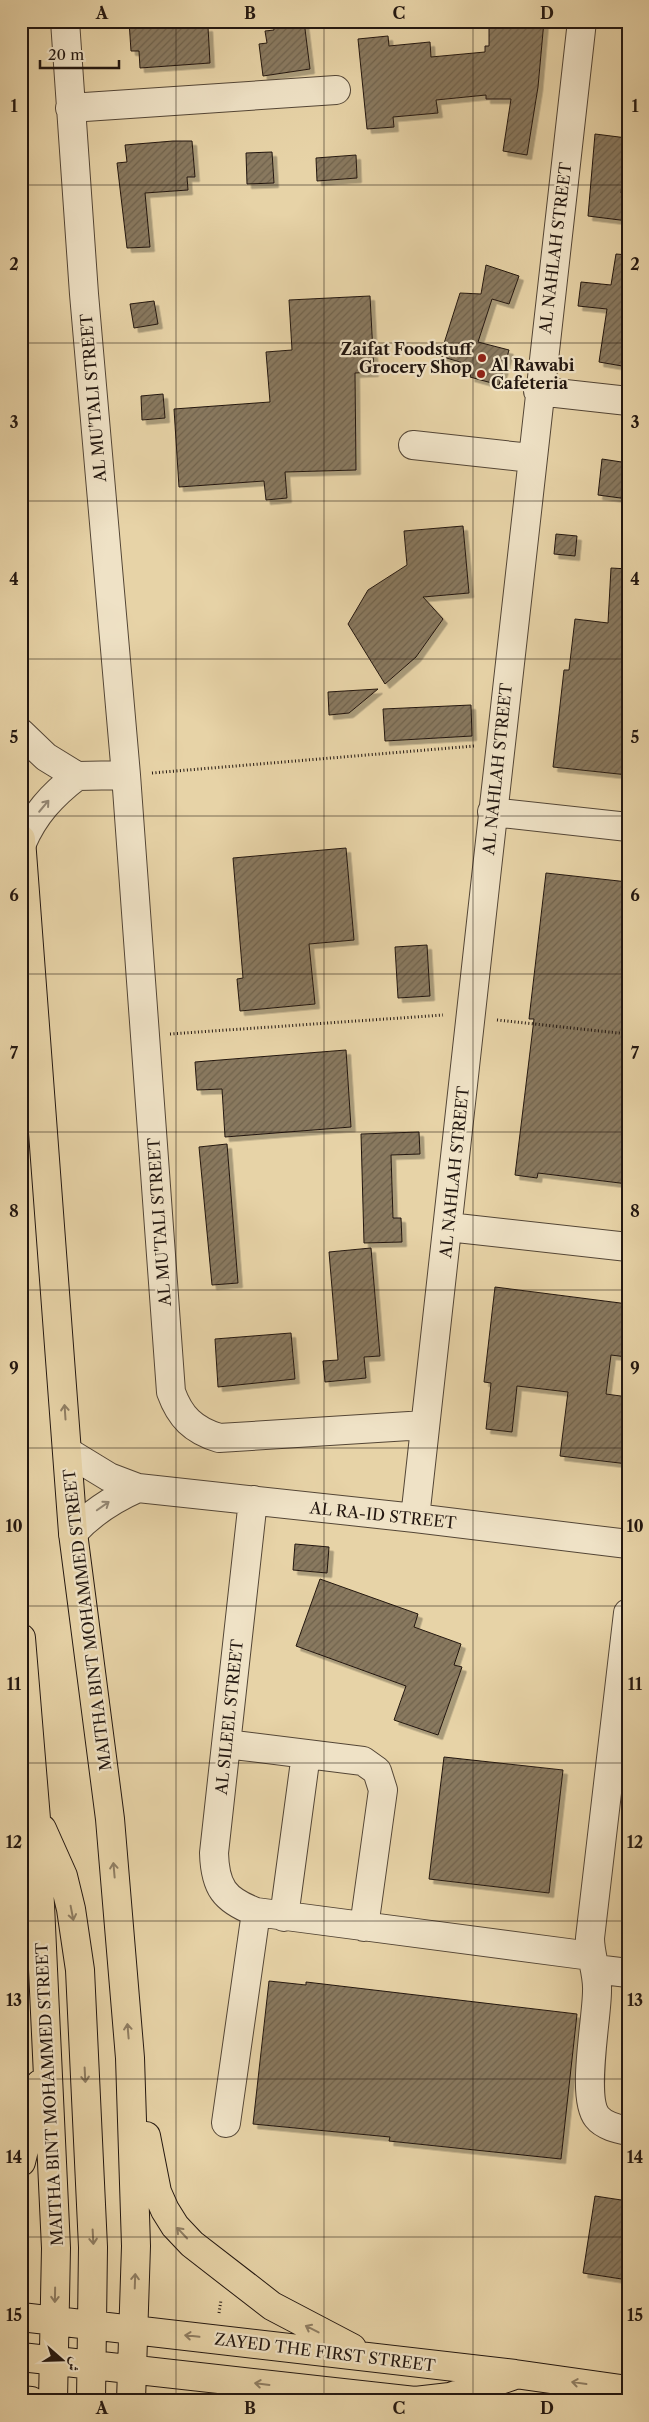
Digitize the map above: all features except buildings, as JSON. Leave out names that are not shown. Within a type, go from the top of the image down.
[{"type":"main road","name":"MAITHA BINT MOHAMMED STREET","points":[[21,839],[73,1533],[110,1819],[130,2058],[136,2246],[131,2401]]},
{"type":"main road","name":"MAITHA BINT MOHAMMED STREET","points":[[21,1638],[36,1819],[56,2248],[54,2401]]},
{"type":"main road","points":[[36,1819],[63,1876],[71,1908],[79,1962],[93,2247],[91,2401]]},
{"type":"main road","points":[[21,2162],[47,2054]]},
{"type":"main road","points":[[130,2058],[157,2192],[175,2226],[192,2244],[272,2306],[293,2319],[372,2358]]},
{"type":"main road","name":"ZAYED THE FIRST STREET","points":[[21,2317],[516,2374],[628,2390]]},
{"type":"main road","points":[[55,2321],[122,2401]]},
{"type":"main road","points":[[54,2401],[133,2330]]},
{"type":"main road","points":[[21,2357],[415,2401],[450,2397],[516,2374]]},
{"type":"main road","points":[[21,2400],[31,2401]]},
{"type":"street","name":"AL MU'TALI STREET","points":[[65,21],[70,108],[126,775],[171,1392],[177,1408],[188,1422],[202,1433],[219,1438],[425,1425]]},
{"type":"street","name":"AL NAHLAH STREET","points":[[415,1518],[538,391],[582,21]]},
{"type":"street","points":[[70,108],[336,90]]},
{"type":"street","points":[[538,391],[628,401]]},
{"type":"street","points":[[413,445],[531,458]]},
{"type":"street","points":[[21,733],[46,757],[77,776],[126,775]]},
{"type":"street","points":[[22,843],[38,812],[77,776]]},
{"type":"street","points":[[492,812],[628,827]]},
{"type":"street","points":[[448,1227],[628,1247]]},
{"type":"street","name":"AL RA-ID STREET","points":[[68,1452],[109,1477],[138,1488],[415,1518],[628,1544]]},
{"type":"street","points":[[73,1533],[84,1521],[109,1502],[138,1488]]},
{"type":"street","name":"AL SILEEL STREET","points":[[253,1500],[214,1854],[214,1873],[223,1892],[237,1905],[256,1912],[593,1962],[628,1973]]},
{"type":"street","points":[[628,1613],[590,1938],[598,1990],[590,2090],[592,2108],[597,2117],[607,2125],[628,2131]]},
{"type":"street","points":[[226,1744],[363,1761],[371,1765],[380,1777],[383,1790],[364,1927]]},
{"type":"street","points":[[284,1917],[306,1754]]},
{"type":"street","points":[[226,2123],[256,1912]]},
{"type":"path","points":[[126,775],[500,744]]},
{"type":"path","points":[[145,1036],[440,1015],[628,1034]]},
{"type":"place","name":"Zaifat Foodstuff Grocery Shop","points":[[482,358]]},
{"type":"place","name":"Al Rawabi Cafeteria","points":[[481,374]]}]
